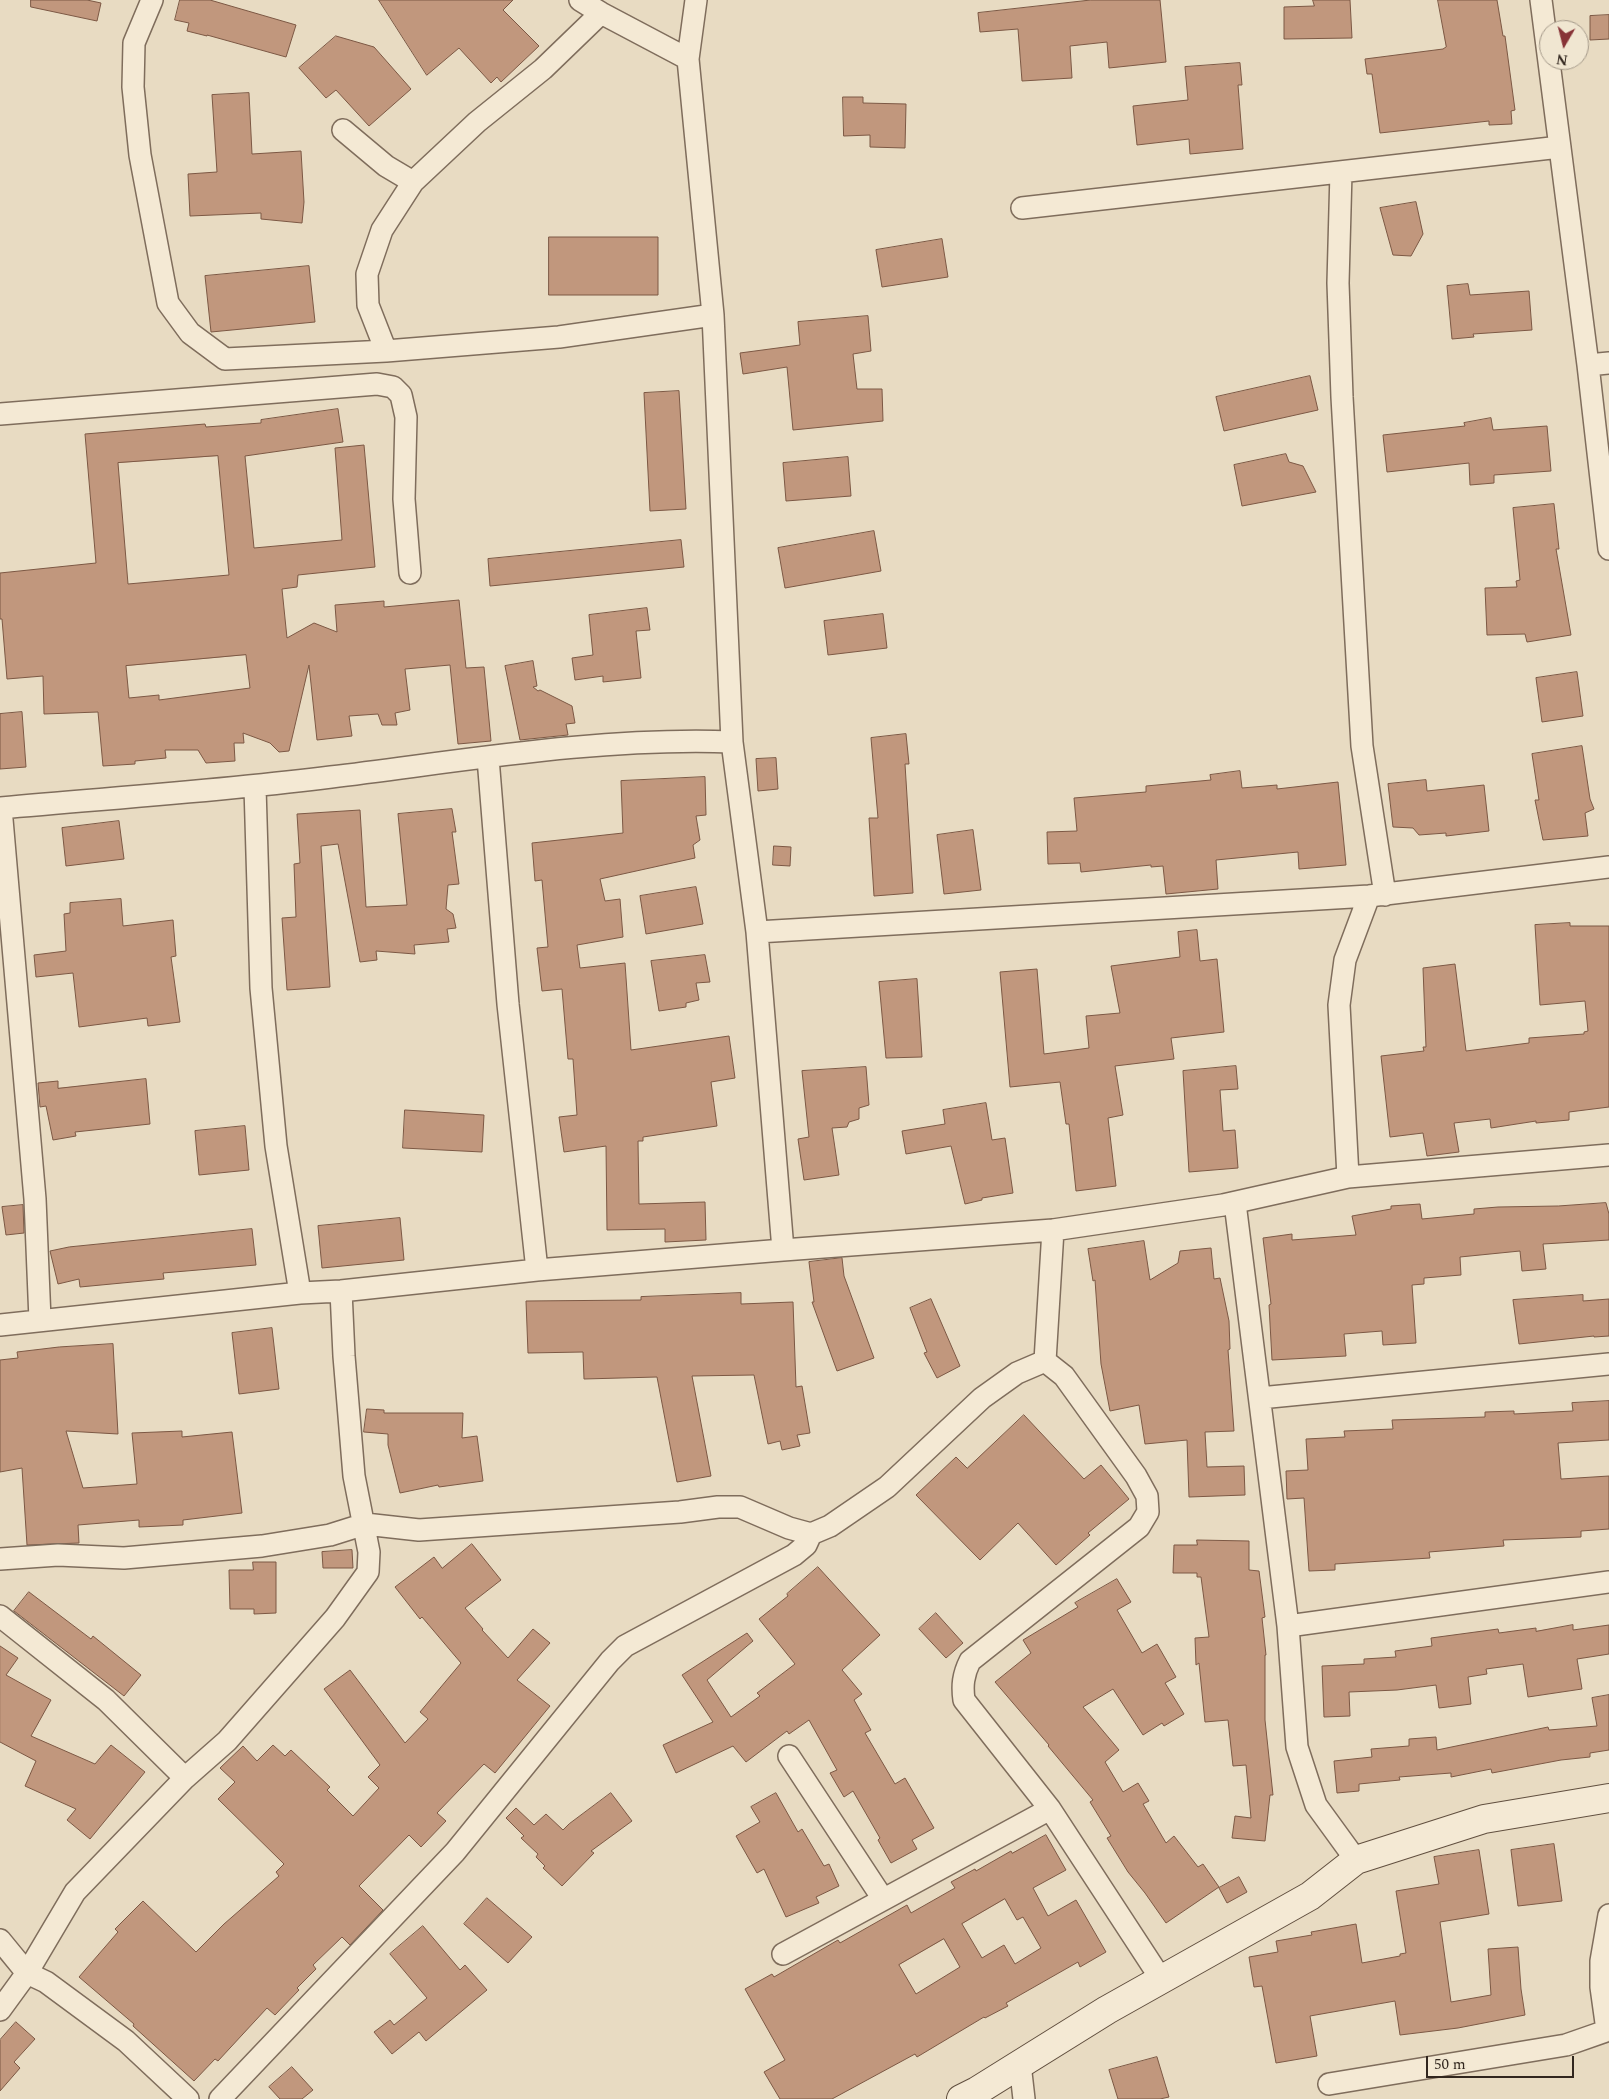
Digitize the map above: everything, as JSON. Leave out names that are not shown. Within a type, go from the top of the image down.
[{"type":"street","points":[[152,0],[134,43],[133,86],[140,156],[168,303],[190,333],[225,359],[386,351],[559,337],[713,315]]},
{"type":"street","points":[[580,0],[688,59]]},
{"type":"street","points":[[696,0],[688,59],[713,315],[732,742],[757,932],[783,1250]]},
{"type":"street","points":[[1541,0],[1588,366],[1609,549]]},
{"type":"street","points":[[386,351],[368,306],[366,274],[382,230],[413,182],[477,122],[543,70],[601,13]]},
{"type":"street","points":[[343,130],[386,166],[413,182]]},
{"type":"street","points":[[1022,208],[1560,147]]},
{"type":"street","points":[[1341,172],[1338,283],[1342,378],[1361,736],[1377,896],[1345,960],[1339,1005],[1348,1177]]},
{"type":"street","points":[[1588,366],[1609,363]]},
{"type":"street","points":[[0,414],[377,384],[393,387],[402,394],[406,417],[404,499],[410,573]]},
{"type":"street","points":[[40,1320],[35,1199],[1,808],[255,786],[537,752],[675,741],[732,742]]},
{"type":"street","points":[[488,758],[508,1004],[537,1270]]},
{"type":"street","points":[[255,786],[261,988],[276,1146],[300,1293]]},
{"type":"street","points":[[757,932],[1377,896],[1609,867]]},
{"type":"street","points":[[0,1325],[537,1270],[1053,1230],[1235,1203],[1348,1177],[1609,1155]]},
{"type":"street","points":[[1235,1203],[1288,1626],[1297,1747],[1316,1805],[1356,1860]]},
{"type":"street","points":[[1045,1361],[1053,1230]]},
{"type":"street","points":[[0,2010],[27,1973],[75,1892],[185,1778],[227,1741],[335,1618],[369,1567],[365,1524],[354,1476],[344,1356],[341,1291]]},
{"type":"street","points":[[0,1559],[58,1555],[124,1558],[262,1546],[330,1535],[365,1524],[419,1530],[680,1512],[718,1507],[740,1508],[789,1528],[811,1534],[830,1526],[887,1487],[982,1398],[1018,1373],[1045,1361]]},
{"type":"street","points":[[1045,1361],[1064,1376],[1136,1476],[1147,1496],[1148,1512],[1139,1527],[970,1661],[962,1687],[964,1700],[1050,1809],[1161,1979]]},
{"type":"street","points":[[1260,1398],[1609,1364]]},
{"type":"street","points":[[220,2099],[455,1852],[610,1661],[625,1646],[794,1555],[806,1545],[811,1534]]},
{"type":"street","points":[[1288,1626],[1609,1582]]},
{"type":"street","points":[[0,1616],[106,1700],[185,1778]]},
{"type":"street","points":[[789,1756],[883,1899]]},
{"type":"street","points":[[961,2099],[1161,1979],[1310,1896],[1356,1860],[1484,1819],[1609,1798]]},
{"type":"street","points":[[783,1954],[1050,1809]]},
{"type":"street","points":[[1329,2084],[1566,2045],[1608,2030],[1601,1986],[1600,1962],[1609,1915]]},
{"type":"street","points":[[0,1940],[27,1973],[46,1982],[126,2041],[188,2099]]},
{"type":"street","points":[[1020,2064],[1024,2099]]},
{"type":"building","points":[[31,0],[87,0],[101,3],[97,21],[31,7]]},
{"type":"building","points":[[180,0],[210,0],[296,25],[286,57],[187,31],[189,23],[175,20]]},
{"type":"building","points":[[379,0],[513,0],[503,10],[539,46],[501,82],[497,77],[491,83],[459,48],[427,75]]},
{"type":"building","points":[[1091,0],[1160,0],[1166,62],[1109,68],[1107,42],[1070,46],[1072,78],[1022,81],[1018,29],[980,32],[978,13]]},
{"type":"building","points":[[1313,0],[1350,0],[1352,38],[1284,39],[1284,7],[1314,6]]},
{"type":"building","points":[[1438,0],[1497,0],[1503,36],[1505,36],[1515,110],[1511,111],[1512,124],[1489,125],[1489,121],[1380,133],[1372,74],[1367,74],[1365,59],[1443,49],[1446,47]]},
{"type":"building","points":[[1609,15],[1609,39],[1590,40],[1590,16]]},
{"type":"building","points":[[336,36],[374,47],[411,89],[369,126],[336,90],[326,98],[299,68]]},
{"type":"building","points":[[1240,63],[1242,85],[1238,85],[1243,149],[1190,154],[1189,139],[1137,145],[1133,106],[1188,100],[1185,67]]},
{"type":"building","points":[[249,93],[252,154],[301,151],[304,202],[302,223],[261,219],[261,213],[190,216],[188,174],[217,172],[212,95]]},
{"type":"building","points":[[843,97],[863,97],[863,103],[906,104],[905,148],[870,147],[870,135],[844,136]]},
{"type":"building","points":[[1416,202],[1423,234],[1411,256],[1393,255],[1380,208]]},
{"type":"building","points":[[549,237],[658,237],[658,295],[549,295]]},
{"type":"building","points":[[942,239],[948,277],[882,287],[876,250]]},
{"type":"building","points":[[309,266],[315,322],[211,332],[205,276]]},
{"type":"building","points":[[1468,284],[1470,295],[1529,291],[1532,330],[1473,334],[1474,337],[1452,339],[1447,286]]},
{"type":"building","points":[[868,316],[871,351],[853,354],[857,389],[882,389],[883,421],[793,430],[787,367],[743,374],[740,353],[800,345],[798,322]]},
{"type":"building","points":[[1310,376],[1318,410],[1224,431],[1216,397]]},
{"type":"building","points":[[679,391],[686,509],[650,511],[644,393]]},
{"type":"building","points":[[338,409],[343,442],[245,456],[254,548],[342,540],[335,448],[364,445],[375,567],[298,575],[297,587],[282,589],[287,638],[314,623],[337,632],[335,605],[384,601],[384,607],[459,600],[466,668],[484,667],[491,741],[458,744],[450,665],[405,669],[410,710],[395,713],[397,725],[382,725],[378,714],[349,716],[352,736],[317,740],[309,665],[289,751],[279,752],[270,743],[243,733],[244,743],[234,743],[235,761],[206,763],[198,750],[165,750],[166,758],[135,761],[135,764],[103,766],[98,712],[44,714],[43,676],[7,679],[2,619],[0,619],[0,573],[96,563],[85,434],[205,424],[206,427],[261,423],[261,420]],"holes":[[[218,456],[229,575],[128,584],[118,463]],[[246,655],[250,688],[159,700],[159,695],[129,698],[126,666]]]},
{"type":"building","points":[[1491,418],[1493,430],[1547,426],[1551,471],[1494,475],[1494,483],[1470,485],[1469,463],[1387,472],[1383,435],[1465,426],[1464,423]]},
{"type":"building","points":[[1286,454],[1289,462],[1303,466],[1316,492],[1242,506],[1234,465]]},
{"type":"building","points":[[848,457],[851,496],[786,501],[783,463]]},
{"type":"building","points":[[1554,504],[1559,549],[1556,549],[1571,635],[1527,642],[1525,634],[1487,635],[1485,588],[1517,587],[1516,581],[1520,580],[1513,508]]},
{"type":"building","points":[[874,531],[881,571],[785,588],[778,548]]},
{"type":"building","points":[[681,540],[684,567],[490,586],[488,559]]},
{"type":"building","points":[[647,608],[650,630],[636,631],[641,678],[603,682],[603,676],[575,680],[572,658],[593,655],[589,615]]},
{"type":"building","points":[[883,614],[887,648],[828,655],[824,621]]},
{"type":"building","points":[[533,661],[537,686],[533,687],[572,706],[575,723],[566,724],[568,735],[520,740],[505,666]]},
{"type":"building","points":[[1577,672],[1583,716],[1542,722],[1536,678]]},
{"type":"building","points":[[22,712],[26,767],[0,769],[0,714]]},
{"type":"building","points":[[906,734],[909,764],[905,764],[913,893],[874,896],[869,818],[878,818],[871,738]]},
{"type":"building","points":[[1582,746],[1590,799],[1594,809],[1585,813],[1588,836],[1543,840],[1535,800],[1539,800],[1532,754]]},
{"type":"building","points":[[776,758],[778,789],[758,791],[756,759]]},
{"type":"building","points":[[1240,771],[1242,788],[1277,785],[1277,789],[1338,782],[1346,865],[1299,869],[1298,852],[1216,860],[1218,889],[1166,894],[1163,866],[1151,867],[1151,865],[1081,872],[1080,863],[1048,864],[1047,832],[1077,831],[1074,798],[1146,792],[1146,786],[1211,780],[1210,775]]},
{"type":"building","points":[[705,777],[706,815],[696,816],[700,840],[693,845],[695,858],[600,879],[605,901],[620,899],[623,937],[577,945],[580,968],[625,963],[631,1050],[729,1036],[735,1078],[711,1082],[717,1126],[643,1137],[643,1141],[638,1141],[639,1204],[705,1202],[706,1240],[665,1242],[665,1229],[607,1230],[606,1146],[564,1152],[559,1117],[577,1115],[573,1059],[568,1059],[562,989],[542,991],[537,948],[548,947],[542,880],[535,881],[532,843],[623,833],[621,781]]},
{"type":"building","points":[[1426,780],[1427,791],[1484,785],[1489,831],[1446,836],[1446,833],[1419,835],[1413,828],[1393,827],[1388,784]]},
{"type":"building","points":[[452,809],[456,832],[452,832],[459,884],[448,885],[446,909],[453,914],[456,928],[447,929],[449,942],[414,945],[415,954],[376,951],[377,960],[360,962],[338,844],[321,846],[330,987],[287,990],[282,918],[296,917],[294,864],[300,863],[297,814],[360,810],[366,907],[407,905],[398,814]]},
{"type":"building","points":[[119,821],[124,859],[66,866],[62,828]]},
{"type":"building","points":[[973,830],[981,890],[944,894],[937,835]]},
{"type":"building","points":[[774,846],[791,847],[790,866],[773,865]]},
{"type":"building","points":[[696,887],[703,924],[646,934],[640,896]]},
{"type":"building","points":[[121,899],[123,926],[173,920],[176,956],[171,957],[180,1022],[148,1026],[147,1018],[79,1027],[73,973],[36,977],[34,955],[66,951],[64,914],[70,913],[70,903]]},
{"type":"building","points":[[1570,923],[1570,926],[1609,926],[1609,1107],[1569,1112],[1569,1120],[1536,1123],[1536,1121],[1491,1128],[1490,1119],[1454,1123],[1459,1152],[1427,1156],[1423,1133],[1390,1137],[1381,1056],[1424,1051],[1423,1047],[1426,1047],[1423,968],[1455,964],[1466,1051],[1529,1043],[1529,1038],[1584,1034],[1584,1032],[1588,1031],[1585,1001],[1540,1005],[1535,925]]},
{"type":"building","points":[[1197,930],[1200,961],[1217,959],[1224,1032],[1171,1038],[1174,1059],[1115,1066],[1123,1115],[1108,1118],[1116,1186],[1076,1191],[1069,1124],[1066,1124],[1060,1082],[1010,1087],[1000,972],[1037,969],[1044,1054],[1089,1048],[1086,1016],[1120,1013],[1111,966],[1180,957],[1178,932]]},
{"type":"building","points":[[705,955],[710,982],[696,983],[699,1000],[686,1003],[686,1007],[659,1011],[651,961]]},
{"type":"building","points":[[917,979],[922,1057],[886,1058],[879,982]]},
{"type":"building","points":[[1236,1066],[1238,1089],[1220,1090],[1223,1131],[1235,1130],[1238,1168],[1189,1172],[1183,1071]]},
{"type":"building","points":[[866,1067],[869,1105],[859,1108],[859,1119],[849,1122],[847,1127],[832,1128],[839,1175],[804,1180],[798,1139],[809,1137],[802,1071]]},
{"type":"building","points":[[146,1079],[150,1124],[75,1132],[76,1136],[53,1140],[46,1106],[40,1107],[38,1083],[58,1081],[58,1088]]},
{"type":"building","points":[[986,1103],[992,1140],[1005,1138],[1013,1193],[982,1198],[982,1200],[965,1204],[951,1146],[906,1154],[902,1131],[945,1124],[943,1110]]},
{"type":"building","points":[[405,1110],[484,1115],[482,1152],[403,1148]]},
{"type":"building","points":[[245,1126],[249,1170],[199,1175],[195,1131]]},
{"type":"building","points":[[1606,1203],[1609,1214],[1609,1240],[1543,1244],[1546,1269],[1522,1271],[1520,1251],[1460,1257],[1461,1275],[1424,1278],[1424,1284],[1412,1285],[1416,1343],[1383,1345],[1382,1331],[1344,1334],[1346,1356],[1272,1360],[1269,1305],[1271,1304],[1263,1238],[1292,1234],[1292,1240],[1356,1235],[1352,1216],[1391,1209],[1391,1206],[1420,1204],[1422,1219],[1474,1214],[1474,1209]]},
{"type":"building","points":[[23,1205],[24,1233],[6,1235],[2,1207]]},
{"type":"building","points":[[400,1218],[404,1260],[322,1268],[318,1226]]},
{"type":"building","points":[[252,1229],[256,1265],[163,1273],[164,1279],[80,1287],[79,1279],[58,1284],[50,1251],[69,1247]]},
{"type":"building","points":[[1144,1241],[1150,1280],[1178,1263],[1180,1251],[1211,1248],[1214,1279],[1220,1278],[1229,1321],[1230,1349],[1228,1350],[1234,1431],[1205,1432],[1207,1467],[1244,1466],[1245,1495],[1189,1497],[1187,1440],[1145,1444],[1139,1405],[1110,1411],[1101,1364],[1095,1280],[1093,1281],[1088,1249]]},
{"type":"building","points":[[842,1258],[844,1276],[874,1358],[837,1371],[812,1302],[814,1302],[809,1262]]},
{"type":"building","points":[[741,1293],[741,1304],[793,1302],[796,1387],[802,1386],[810,1433],[797,1435],[800,1446],[782,1450],[780,1441],[768,1444],[754,1375],[692,1376],[711,1476],[677,1482],[657,1377],[584,1379],[583,1352],[528,1353],[526,1301],[641,1300],[641,1297]]},
{"type":"building","points":[[1583,1295],[1583,1301],[1609,1299],[1609,1336],[1519,1344],[1513,1300]]},
{"type":"building","points":[[931,1299],[960,1366],[937,1378],[924,1353],[927,1352],[910,1308]]},
{"type":"building","points":[[272,1328],[279,1389],[239,1394],[232,1333]]},
{"type":"building","points":[[113,1344],[118,1434],[66,1431],[83,1488],[137,1484],[132,1433],[182,1431],[182,1437],[232,1432],[242,1513],[183,1520],[183,1525],[139,1527],[139,1520],[78,1525],[79,1543],[27,1545],[22,1468],[0,1472],[0,1360],[18,1358],[17,1352]]},
{"type":"building","points":[[1609,1401],[1609,1440],[1558,1443],[1561,1479],[1609,1476],[1609,1529],[1581,1531],[1581,1537],[1503,1540],[1504,1546],[1429,1552],[1430,1558],[1335,1564],[1335,1570],[1309,1571],[1304,1498],[1287,1499],[1286,1471],[1308,1470],[1306,1439],[1345,1437],[1344,1431],[1393,1429],[1392,1420],[1485,1417],[1485,1412],[1514,1411],[1514,1414],[1573,1411],[1572,1403]]},
{"type":"building","points":[[367,1409],[384,1410],[384,1413],[463,1413],[462,1438],[477,1436],[483,1481],[439,1487],[438,1485],[400,1493],[388,1445],[388,1434],[364,1432]]},
{"type":"building","points":[[1024,1415],[1084,1479],[1101,1465],[1129,1499],[1088,1533],[1090,1535],[1056,1565],[1018,1523],[980,1560],[916,1495],[956,1457],[967,1468]]},
{"type":"building","points":[[1197,1540],[1249,1541],[1249,1570],[1259,1571],[1265,1617],[1262,1618],[1266,1655],[1265,1720],[1273,1795],[1270,1795],[1265,1841],[1232,1838],[1235,1816],[1251,1818],[1246,1765],[1233,1766],[1228,1720],[1205,1722],[1199,1663],[1196,1665],[1195,1638],[1209,1637],[1201,1577],[1197,1577],[1197,1573],[1173,1573],[1174,1545],[1197,1545]]},
{"type":"building","points":[[472,1544],[501,1580],[465,1608],[508,1658],[533,1629],[550,1643],[517,1680],[550,1706],[495,1773],[484,1764],[437,1813],[446,1821],[421,1847],[409,1835],[359,1886],[383,1910],[350,1945],[342,1937],[313,1965],[316,1969],[297,1988],[299,1990],[275,2015],[267,2008],[218,2061],[215,2059],[194,2081],[133,2026],[134,2024],[79,1977],[118,1932],[115,1929],[143,1901],[196,1952],[224,1924],[279,1876],[276,1872],[284,1864],[218,1799],[235,1782],[220,1768],[243,1746],[257,1761],[273,1745],[285,1756],[291,1750],[330,1787],[327,1790],[353,1816],[379,1788],[368,1777],[380,1765],[324,1689],[350,1670],[405,1743],[428,1719],[420,1712],[461,1663],[422,1617],[420,1619],[395,1587],[434,1557],[442,1568]]},
{"type":"building","points":[[352,1550],[353,1568],[323,1568],[322,1552]]},
{"type":"building","points":[[253,1562],[276,1562],[276,1613],[254,1614],[254,1609],[230,1609],[229,1570],[253,1570]]},
{"type":"building","points":[[818,1567],[880,1635],[842,1670],[862,1694],[854,1700],[871,1730],[865,1733],[895,1784],[905,1778],[934,1828],[912,1840],[917,1849],[891,1863],[878,1840],[880,1838],[853,1791],[844,1797],[830,1773],[837,1770],[809,1720],[789,1734],[787,1731],[746,1762],[733,1746],[676,1773],[663,1745],[713,1722],[682,1675],[747,1633],[753,1641],[707,1680],[731,1717],[760,1696],[757,1693],[795,1664],[759,1619],[788,1596],[787,1594]]},
{"type":"building","points":[[1117,1579],[1131,1602],[1117,1610],[1142,1653],[1157,1644],[1176,1677],[1165,1683],[1184,1714],[1164,1726],[1162,1723],[1143,1735],[1113,1689],[1083,1707],[1119,1750],[1105,1762],[1123,1792],[1138,1783],[1149,1801],[1143,1804],[1166,1843],[1174,1836],[1198,1867],[1203,1864],[1219,1887],[1166,1923],[1128,1872],[1107,1838],[1111,1836],[1090,1802],[1093,1800],[995,1682],[1031,1653],[1023,1640],[1078,1607],[1075,1603]]},
{"type":"building","points":[[29,1592],[91,1639],[93,1636],[141,1675],[124,1696],[14,1611]]},
{"type":"building","points":[[936,1613],[963,1643],[946,1658],[919,1629]]},
{"type":"building","points":[[1573,1625],[1573,1630],[1609,1625],[1609,1654],[1577,1659],[1582,1689],[1528,1697],[1523,1664],[1486,1669],[1487,1674],[1468,1677],[1471,1704],[1439,1708],[1436,1685],[1397,1690],[1349,1692],[1350,1716],[1324,1717],[1322,1666],[1364,1664],[1364,1659],[1396,1657],[1395,1651],[1432,1646],[1431,1638],[1498,1629],[1499,1633],[1536,1628],[1536,1631]]},
{"type":"building","points":[[0,1646],[18,1658],[6,1675],[51,1700],[31,1736],[95,1764],[111,1745],[145,1772],[90,1839],[67,1820],[76,1809],[25,1786],[36,1761],[0,1742]]},
{"type":"building","points":[[1609,1695],[1609,1750],[1590,1753],[1590,1757],[1561,1760],[1492,1773],[1491,1769],[1451,1777],[1451,1773],[1399,1777],[1400,1780],[1359,1784],[1359,1791],[1337,1793],[1334,1761],[1372,1757],[1371,1749],[1409,1746],[1409,1739],[1436,1737],[1437,1750],[1548,1727],[1549,1730],[1597,1726],[1592,1698]]},
{"type":"building","points":[[611,1793],[632,1821],[591,1851],[594,1853],[562,1886],[543,1868],[545,1866],[536,1857],[538,1854],[521,1838],[524,1836],[506,1818],[516,1808],[534,1825],[546,1814],[563,1830]]},
{"type":"building","points":[[776,1793],[798,1832],[802,1829],[824,1866],[829,1864],[839,1886],[816,1897],[819,1903],[786,1917],[764,1869],[757,1873],[736,1836],[760,1822],[751,1807]]},
{"type":"building","points":[[1046,1835],[1066,1870],[1033,1888],[1048,1916],[1076,1900],[1106,1952],[1080,1967],[1078,1962],[1006,2003],[1008,2006],[984,2017],[917,2057],[915,2054],[832,2099],[780,2099],[764,2072],[785,2060],[745,1989],[772,1974],[774,1977],[838,1940],[840,1943],[907,1905],[911,1913],[955,1888],[951,1882],[975,1869],[976,1871],[1011,1851],[1012,1853]],"holes":[[[1005,1899],[1017,1920],[1023,1917],[1041,1948],[1015,1964],[1004,1945],[982,1958],[962,1924]],[[944,1939],[960,1967],[916,1994],[899,1965]]]},
{"type":"building","points":[[1554,1844],[1562,1901],[1518,1906],[1511,1850]]},
{"type":"building","points":[[1479,1850],[1489,1914],[1440,1922],[1451,2002],[1491,1995],[1488,1949],[1518,1947],[1525,2015],[1458,2028],[1400,2035],[1395,2001],[1310,2016],[1317,2056],[1276,2063],[1262,1986],[1254,1987],[1249,1957],[1278,1952],[1276,1941],[1312,1935],[1311,1932],[1356,1924],[1362,1963],[1400,1956],[1400,1954],[1406,1953],[1396,1891],[1439,1884],[1434,1857]]},
{"type":"building","points":[[1239,1877],[1247,1892],[1227,1903],[1219,1888]]},
{"type":"building","points":[[487,1898],[532,1937],[508,1963],[464,1924]]},
{"type":"building","points":[[423,1926],[460,1970],[465,1965],[487,1990],[426,2041],[419,2032],[392,2054],[374,2032],[390,2020],[394,2025],[427,1998],[390,1954]]},
{"type":"building","points":[[16,2022],[35,2039],[14,2062],[20,2068],[0,2091],[0,2040]]},
{"type":"building","points":[[1157,2057],[1169,2097],[1160,2099],[1118,2099],[1109,2070]]},
{"type":"building","points":[[292,2067],[313,2090],[302,2099],[280,2099],[269,2087]]}]
